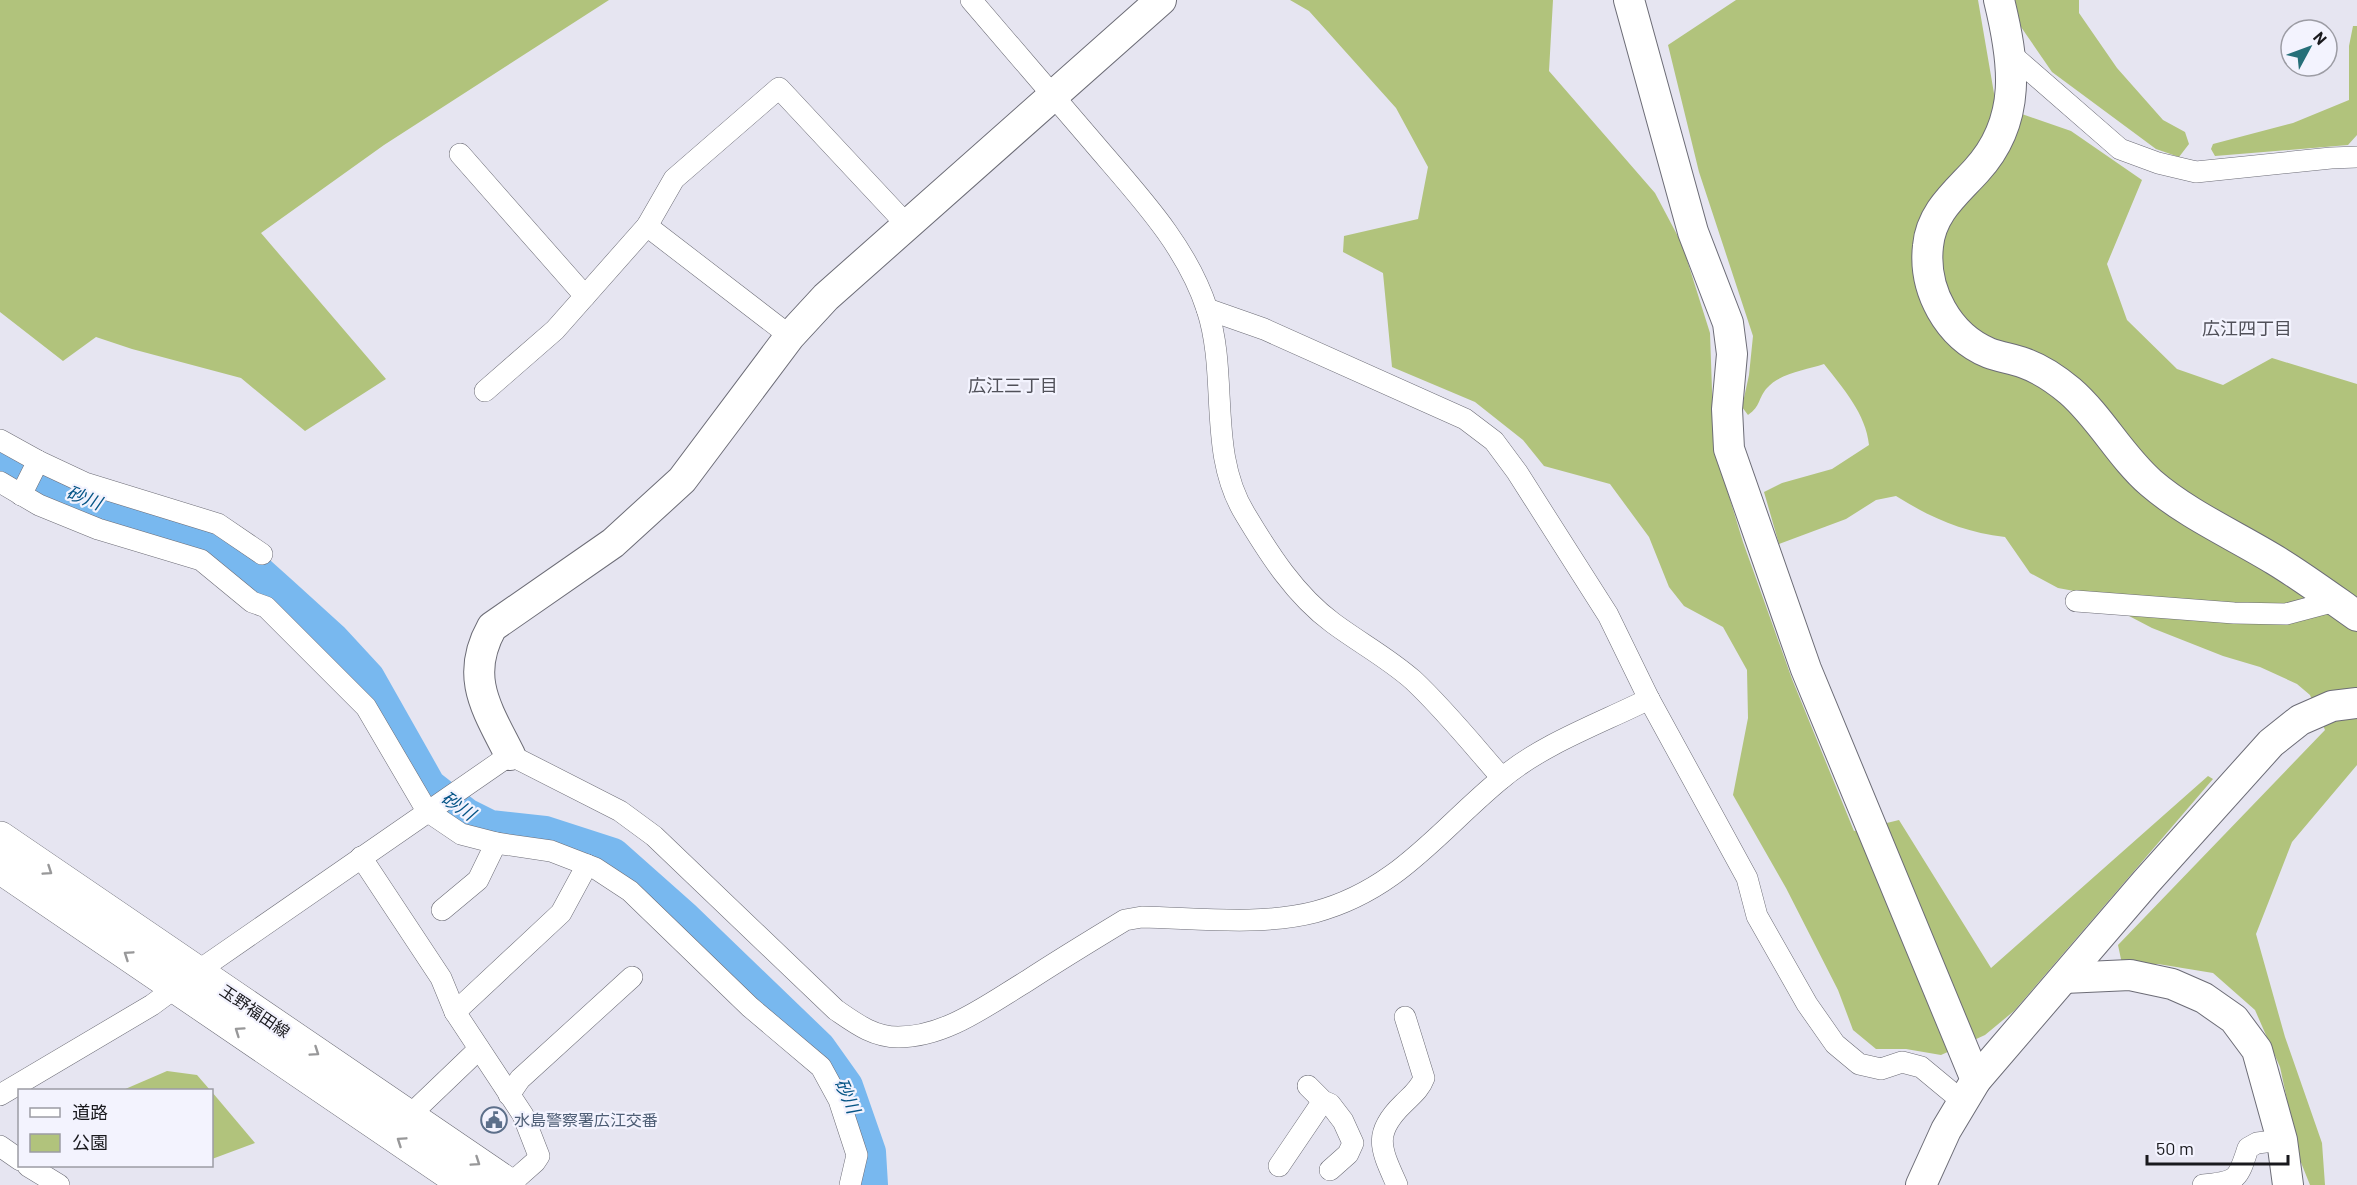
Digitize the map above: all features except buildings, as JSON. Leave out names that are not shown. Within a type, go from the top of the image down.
[{"type":"main road","name":"玉野福田線","points":[[0,838],[187,980],[467,1185]]},
{"type":"main road","name":"玉野福田線","points":[[0,867],[409,1116],[509,1185]]},
{"type":"street","points":[[971,0],[1155,215],[1189,266],[1207,309],[1218,355],[1220,424],[1226,471],[1242,511],[1266,549],[1304,598],[1333,623],[1386,657],[1414,682],[1502,778]]},
{"type":"street","points":[[1161,0],[826,297],[790,336],[716,436],[674,487],[613,543],[492,627],[483,643],[478,666],[480,687],[486,708],[510,754],[620,811],[646,830],[836,1010],[864,1030],[895,1037],[922,1035],[976,1012],[1125,920],[1142,917],[1270,919],[1314,912],[1376,888],[1410,863],[1502,778],[1541,752],[1649,699]]},
{"type":"street","points":[[1629,0],[1693,232],[1728,323],[1732,354],[1727,409],[1728,449],[1806,669],[1969,1090]]},
{"type":"street","points":[[1999,0],[2012,55],[2012,77],[2002,131],[1977,170],[1950,196],[1934,221],[1928,246],[1929,273],[1934,297],[1947,320],[1964,337],[1988,352],[2025,363],[2050,376],[2071,392],[2096,418],[2125,457],[2152,484],[2185,507],[2277,561],[2346,608]]},
{"type":"street","points":[[2012,55],[2121,149],[2158,163],[2196,172],[2357,157]]},
{"type":"street","points":[[485,391],[555,330],[647,226],[674,179],[779,88],[907,225]]},
{"type":"street","points":[[460,154],[585,296]]},
{"type":"street","points":[[647,226],[790,336]]},
{"type":"street","points":[[1207,309],[1264,329],[1465,419],[1494,441],[1539,503],[1608,615],[1649,699],[1747,878],[1757,916],[1807,1004],[1835,1044],[1860,1064],[1881,1069],[1902,1062],[1921,1067],[1969,1090]]},
{"type":"street","points":[[0,440],[85,483],[218,524],[262,554]]},
{"type":"street","points":[[21,495],[39,461]]},
{"type":"street","points":[[0,482],[39,505],[98,529],[201,560],[252,602],[266,607],[366,707],[428,811],[460,834],[496,843],[551,851],[587,865],[630,891],[735,994],[821,1066],[839,1100],[857,1155],[850,1185]]},
{"type":"street","points":[[2076,601],[2234,613],[2286,614],[2346,608]]},
{"type":"street","points":[[1921,1185],[1969,1090],[2064,978],[2271,743],[2300,720],[2331,706],[2357,703]]},
{"type":"street","points":[[0,1095],[152,1005],[510,754]]},
{"type":"street","points":[[442,910],[478,879],[496,843]]},
{"type":"street","points":[[361,857],[441,978],[455,1012],[523,1115],[539,1156],[509,1185]]},
{"type":"street","points":[[455,1012],[561,913],[587,865]]},
{"type":"street","points":[[2064,978],[2130,975],[2172,984],[2204,998],[2235,1019],[2257,1050],[2282,1140],[2288,1185]]},
{"type":"street","points":[[509,1095],[520,1079],[632,977]]},
{"type":"street","points":[[1397,1185],[1383,1145],[1384,1128],[1388,1118],[1421,1087],[1424,1078],[1405,1017]]},
{"type":"street","points":[[409,1116],[479,1049]]},
{"type":"street","points":[[1308,1086],[1323,1101],[1330,1104],[1343,1121],[1353,1143],[1348,1154],[1330,1170]]},
{"type":"street","points":[[1279,1166],[1323,1101]]},
{"type":"street","points":[[2203,1185],[2228,1183],[2241,1172],[2248,1148],[2257,1143],[2282,1140]]},
{"type":"street","points":[[1353,1143],[1383,1145]]},
{"type":"street","points":[[0,1146],[18,1159]]},
{"type":"street","points":[[30,1167],[59,1185]]},
{"type":"green space","points":[[0,0],[609,0],[384,145],[261,233],[386,379],[305,431],[241,378],[96,337],[63,361],[0,312]]},
{"type":"green space","points":[[1290,0],[1553,0],[1549,71],[1655,193],[1682,244],[1710,333],[1714,447],[1743,542],[1792,679],[1854,831],[1899,820],[1991,968],[2208,776],[2213,779],[2014,1011],[1985,1035],[1941,1055],[1906,1049],[1876,1049],[1853,1030],[1838,990],[1786,888],[1733,795],[1748,718],[1747,670],[1723,627],[1684,606],[1669,587],[1649,537],[1610,484],[1544,466],[1523,440],[1475,402],[1392,367],[1383,273],[1343,252],[1344,236],[1418,219],[1428,167],[1396,108],[1309,11]]},
{"type":"green space","points":[[1736,0],[1978,0],[1996,105],[2071,131],[2142,180],[2107,264],[2127,320],[2177,369],[2223,385],[2272,358],[2357,384],[2357,765],[2292,842],[2256,934],[2285,1037],[2322,1143],[2325,1185],[2310,1185],[2300,1160],[2280,1067],[2255,1010],[2213,973],[2158,964],[2122,964],[2118,945],[2325,730],[2310,695],[2297,684],[2260,667],[2223,656],[2152,628],[2085,593],[2058,588],[2030,573],[2005,537],[1961,528],[1922,511],[1896,496],[1876,500],[1846,519],[1779,544],[1764,492],[1782,483],[1832,469],[1869,445],[1858,412],[1824,364],[1786,375],[1772,383],[1748,415],[1742,407],[1749,375],[1753,336],[1699,172],[1668,45]]},
{"type":"green space","points":[[2015,0],[2079,0],[2079,13],[2117,68],[2163,120],[2185,132],[2189,144],[2179,157],[2156,149],[2052,72],[2021,27]]},
{"type":"green space","points":[[2353,26],[2357,26],[2357,135],[2348,145],[2215,156],[2211,149],[2213,144],[2293,123],[2349,100],[2349,46]]},
{"type":"green space","points":[[167,1071],[197,1075],[209,1089],[125,1089]]},
{"type":"green space","points":[[213,1093],[255,1143],[213,1159]]},
{"type":"waterway","name":"砂川","points":[[0,459],[44,482],[143,519],[209,536],[240,556],[332,639],[368,678],[429,786],[466,815],[490,827],[545,833],[613,855],[684,918],[819,1048],[846,1086],[869,1152],[871,1185]]},
{"type":"place","name":"水島警察署広江交番","points":[[494,1120]]},
{"type":"district","name":"広江四丁目","points":[[2247,329]]},
{"type":"district","name":"広江三丁目","points":[[1013,386]]}]
